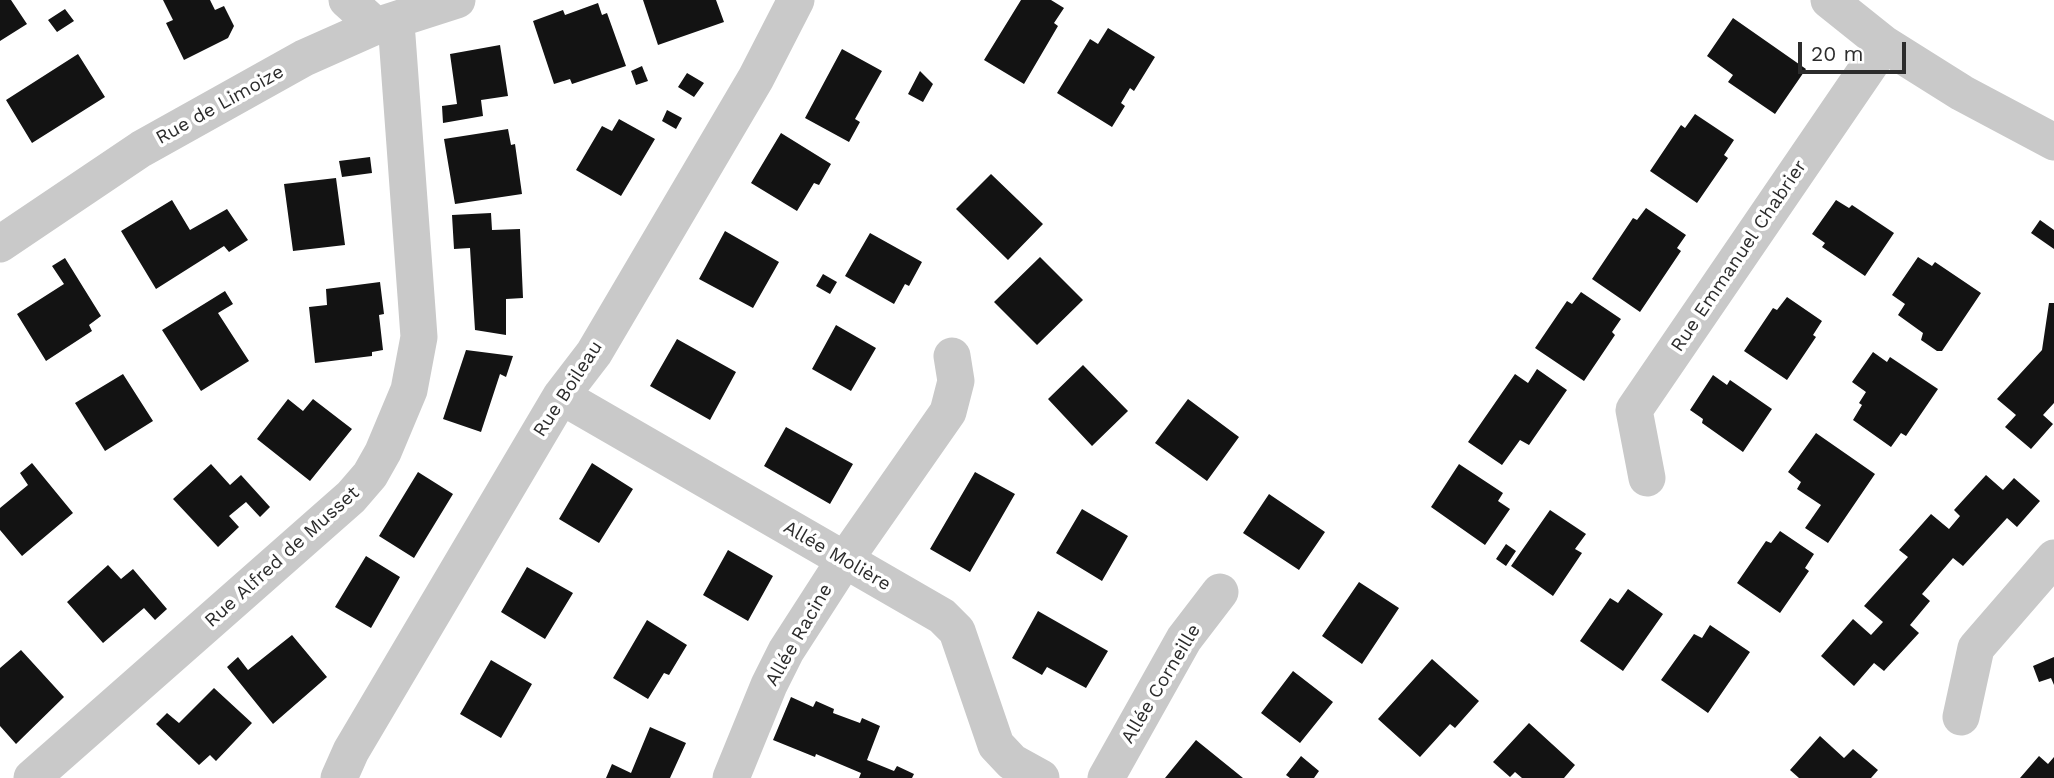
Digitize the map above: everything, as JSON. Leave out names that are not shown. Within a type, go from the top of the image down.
[{"type":"street","points":[[347,0],[384,24]]},
{"type":"street","name":"Rue de Limoize","points":[[0,244],[141,149],[304,58],[384,24],[457,0]]},
{"type":"street","name":"Rue Boileau","points":[[339,778],[351,751],[561,396],[601,341],[756,78],[796,0]]},
{"type":"street","points":[[1829,0],[1884,44],[1962,93],[2054,142]]},
{"type":"street","name":"Rue Alfred de Musset","points":[[32,778],[351,497],[370,475],[383,452],[409,390],[419,337],[397,36],[384,24]]},
{"type":"street","name":"Rue Emmanuel Chabrier","points":[[1647,478],[1633,410],[1884,44]]},
{"type":"street","name":"Allée Racine","points":[[731,778],[786,651],[844,561],[948,412],[956,381],[952,356]]},
{"type":"street","name":"Allée Molière","points":[[561,396],[942,616],[957,631],[996,745],[1012,762],[1041,778]]},
{"type":"street","points":[[1961,717],[1976,649],[2054,558]]},
{"type":"street","name":"Allée Corneille","points":[[1106,778],[1184,639],[1220,592]]},
{"type":"building","points":[[0,0],[11,0],[27,24],[0,41]]},
{"type":"building","points":[[163,0],[210,0],[215,10],[224,6],[234,26],[228,38],[184,60],[166,23],[173,20]]},
{"type":"building","points":[[643,0],[716,0],[724,22],[658,45]]},
{"type":"building","points":[[1021,0],[1051,0],[1064,8],[1054,23],[1058,26],[1024,84],[984,60]]},
{"type":"building","points":[[598,3],[602,15],[607,13],[626,66],[572,84],[570,79],[554,84],[533,21],[563,10],[565,15]]},
{"type":"building","points":[[65,9],[74,21],[57,32],[48,20]]},
{"type":"building","points":[[1733,18],[1806,69],[1775,114],[1728,82],[1733,75],[1707,56]]},
{"type":"building","points":[[1108,28],[1155,57],[1134,91],[1130,88],[1121,103],[1125,106],[1112,127],[1057,93],[1090,39],[1098,44]]},
{"type":"building","points":[[500,45],[508,96],[481,100],[483,116],[443,123],[442,106],[457,104],[450,54]]},
{"type":"building","points":[[842,49],[882,71],[855,119],[860,122],[849,142],[805,118]]},
{"type":"building","points":[[78,54],[105,97],[32,143],[6,100]]},
{"type":"building","points":[[642,66],[648,81],[636,85],[631,71]]},
{"type":"building","points":[[920,71],[933,84],[923,102],[908,94]]},
{"type":"building","points":[[687,73],[704,83],[694,97],[678,87]]},
{"type":"building","points":[[667,110],[682,118],[676,129],[662,121]]},
{"type":"building","points":[[1695,114],[1734,140],[1724,155],[1728,158],[1697,203],[1650,171],[1681,125],[1685,128]]},
{"type":"building","points":[[619,119],[655,139],[621,196],[576,170],[602,126],[612,131]]},
{"type":"building","points":[[508,129],[511,145],[515,144],[522,194],[455,204],[444,139]]},
{"type":"building","points":[[781,133],[831,164],[819,185],[814,183],[797,211],[751,183]]},
{"type":"building","points":[[370,157],[372,173],[342,177],[339,161]]},
{"type":"building","points":[[991,174],[1043,224],[1008,260],[956,209]]},
{"type":"building","points":[[336,178],[345,245],[293,251],[284,184]]},
{"type":"building","points":[[172,200],[190,230],[227,209],[248,240],[229,252],[224,246],[156,289],[121,231]]},
{"type":"building","points":[[1836,200],[1849,208],[1852,205],[1894,233],[1865,276],[1822,247],[1825,243],[1812,234]]},
{"type":"building","points":[[1646,208],[1686,235],[1677,248],[1681,251],[1640,312],[1592,279],[1633,218],[1637,220]]},
{"type":"building","points":[[491,213],[492,230],[520,229],[523,298],[506,299],[506,335],[475,330],[470,248],[454,249],[452,215]]},
{"type":"building","points":[[2040,220],[2054,230],[2054,249],[2031,233]]},
{"type":"building","points":[[725,231],[779,262],[753,308],[699,279]]},
{"type":"building","points":[[870,233],[922,262],[909,286],[905,284],[894,304],[845,276]]},
{"type":"building","points":[[1040,257],[1083,300],[1037,345],[994,302]]},
{"type":"building","points":[[1918,257],[1932,266],[1935,262],[1981,293],[1942,351],[1937,351],[1921,340],[1923,333],[1898,315],[1905,304],[1892,295]]},
{"type":"building","points":[[65,258],[101,316],[89,325],[92,331],[46,361],[17,314],[64,284],[52,266]]},
{"type":"building","points":[[823,274],[837,282],[830,294],[816,286]]},
{"type":"building","points":[[380,282],[384,314],[379,315],[383,350],[372,352],[372,356],[315,363],[309,307],[327,305],[326,289]]},
{"type":"building","points":[[225,291],[233,304],[218,313],[249,361],[201,391],[162,330]]},
{"type":"building","points":[[1581,292],[1621,319],[1612,332],[1615,335],[1584,381],[1535,348],[1567,301],[1572,304]]},
{"type":"building","points":[[1787,297],[1822,321],[1813,335],[1816,337],[1787,380],[1744,351],[1773,308],[1777,310]]},
{"type":"building","points":[[2049,303],[2054,303],[2054,403],[2043,415],[2053,424],[2031,449],[2005,427],[2016,415],[1997,399],[2042,350]]},
{"type":"building","points":[[836,325],[876,348],[851,391],[812,369]]},
{"type":"building","points":[[677,339],[736,372],[710,420],[650,386]]},
{"type":"building","points":[[466,350],[513,356],[506,377],[500,374],[481,432],[443,419]]},
{"type":"building","points":[[1873,352],[1887,362],[1890,357],[1938,389],[1906,436],[1901,433],[1891,447],[1853,420],[1866,392],[1852,382]]},
{"type":"building","points":[[1083,365],[1128,411],[1092,446],[1048,399]]},
{"type":"building","points":[[1537,369],[1567,390],[1529,445],[1520,440],[1502,465],[1468,442],[1515,374],[1528,383]]},
{"type":"building","points":[[123,374],[153,421],[105,451],[75,403]]},
{"type":"building","points":[[1713,375],[1727,385],[1730,380],[1772,409],[1743,452],[1702,423],[1703,419],[1690,410]]},
{"type":"building","points":[[288,399],[303,411],[313,399],[352,429],[310,481],[257,439]]},
{"type":"building","points":[[1188,399],[1239,437],[1207,481],[1155,443]]},
{"type":"building","points":[[786,427],[853,464],[830,504],[764,466]]},
{"type":"building","points":[[1816,433],[1875,474],[1828,543],[1805,528],[1821,505],[1797,489],[1801,482],[1788,472]]},
{"type":"building","points":[[32,463],[73,513],[22,556],[0,530],[0,508],[28,485],[20,473]]},
{"type":"building","points":[[592,463],[633,489],[599,543],[559,519]]},
{"type":"building","points":[[211,464],[230,485],[241,475],[270,507],[260,517],[246,502],[229,516],[239,527],[218,547],[173,499]]},
{"type":"building","points":[[1459,464],[1503,493],[1498,501],[1510,509],[1485,545],[1431,507]]},
{"type":"building","points":[[418,472],[453,494],[414,558],[379,536]]},
{"type":"building","points":[[975,472],[1015,494],[970,572],[930,549]]},
{"type":"building","points":[[1986,475],[2003,490],[2014,478],[2040,501],[2017,527],[2007,518],[1963,566],[1953,558],[1922,594],[1930,601],[1910,625],[1919,633],[1884,671],[1874,663],[1854,686],[1821,656],[1853,619],[1871,635],[1883,622],[1864,606],[1908,557],[1899,550],[1931,514],[1949,529],[1960,516],[1954,510]]},
{"type":"building","points":[[1269,494],[1325,532],[1299,570],[1243,533]]},
{"type":"building","points":[[1082,509],[1128,536],[1102,581],[1056,553]]},
{"type":"building","points":[[1550,510],[1586,534],[1575,549],[1582,553],[1553,596],[1511,566]]},
{"type":"building","points":[[1780,531],[1814,554],[1805,568],[1809,571],[1780,613],[1737,583],[1766,541],[1771,543]]},
{"type":"building","points":[[1506,544],[1516,551],[1506,566],[1496,559]]},
{"type":"building","points":[[728,550],[773,576],[748,621],[703,595]]},
{"type":"building","points":[[366,556],[400,577],[371,628],[335,607]]},
{"type":"building","points":[[108,565],[121,579],[133,569],[167,609],[155,620],[144,608],[103,643],[67,602]]},
{"type":"building","points":[[527,567],[573,593],[545,639],[501,612]]},
{"type":"building","points":[[1359,582],[1399,608],[1362,664],[1322,636]]},
{"type":"building","points":[[1628,589],[1663,614],[1623,671],[1580,641],[1610,598],[1618,603]]},
{"type":"building","points":[[1038,611],[1108,651],[1086,688],[1047,667],[1042,675],[1012,658]]},
{"type":"building","points":[[647,620],[687,645],[669,675],[664,673],[648,699],[613,678]]},
{"type":"building","points":[[1710,625],[1750,652],[1708,713],[1661,680],[1694,634],[1702,638]]},
{"type":"building","points":[[292,635],[327,677],[273,724],[227,667],[238,657],[248,670]]},
{"type":"building","points":[[21,650],[64,697],[16,744],[0,726],[0,668]]},
{"type":"building","points":[[2054,657],[2054,685],[2051,678],[2039,682],[2033,666]]},
{"type":"building","points":[[1432,659],[1479,701],[1455,728],[1450,724],[1420,757],[1378,719]]},
{"type":"building","points":[[491,660],[532,684],[501,738],[460,714]]},
{"type":"building","points":[[1293,671],[1333,702],[1300,743],[1261,713]]},
{"type":"building","points":[[214,688],[252,723],[216,761],[210,755],[199,765],[156,724],[167,713],[179,723]]},
{"type":"building","points":[[791,697],[813,707],[816,701],[834,709],[833,713],[860,723],[862,718],[880,726],[867,760],[894,771],[897,766],[914,774],[912,778],[859,778],[861,773],[773,740]]},
{"type":"building","points":[[1529,723],[1575,765],[1564,778],[1522,778],[1515,772],[1510,777],[1493,762]]},
{"type":"building","points":[[650,727],[686,743],[670,778],[606,778],[612,764],[631,773]]},
{"type":"building","points":[[1820,736],[1844,758],[1853,749],[1878,770],[1871,778],[1799,778],[1790,770]]},
{"type":"building","points":[[1196,740],[1243,778],[1165,778]]},
{"type":"building","points":[[1301,756],[1319,771],[1314,778],[1290,778],[1286,775]]},
{"type":"building","points":[[2039,756],[2048,764],[2054,757],[2054,778],[2020,778]]}]
